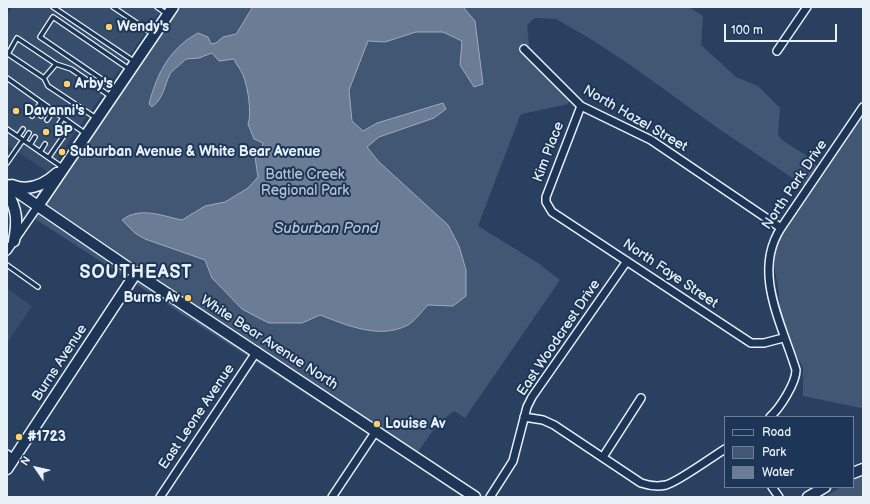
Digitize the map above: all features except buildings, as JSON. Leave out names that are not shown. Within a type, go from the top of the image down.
[{"type":"street","points":[[777,51],[807,7]]},
{"type":"street","points":[[7,251],[170,11]]},
{"type":"street","name":"North Hazel Street","points":[[524,50],[581,106],[651,140],[782,228]]},
{"type":"street","name":"Kim Place","points":[[548,207],[546,197],[581,106]]},
{"type":"street","name":"North Park Drive","points":[[771,416],[776,412],[796,376],[793,361],[783,338],[772,295],[768,264],[771,247],[782,228],[863,108]]},
{"type":"street","points":[[7,184],[18,188],[35,187],[55,174],[70,158]]},
{"type":"street","name":"White Bear Avenue North","points":[[7,184],[136,273],[257,351],[475,497]]},
{"type":"street","points":[[7,192],[13,202],[17,217],[14,241]]},
{"type":"street","name":"North Faye Street","points":[[548,207],[751,343],[764,343],[783,338]]},
{"type":"street","name":"East Woodcrest Drive","points":[[490,497],[513,461],[524,417],[532,397],[627,261]]},
{"type":"street","name":"Burns Avenue","points":[[7,469],[10,456],[136,273]]},
{"type":"street","name":"East Leone Avenue","points":[[160,497],[257,351]]},
{"type":"street","points":[[603,457],[641,398]]},
{"type":"street","points":[[524,417],[543,420],[554,425],[641,483],[657,486],[670,484],[724,450]]},
{"type":"street","points":[[332,497],[376,431]]},
{"type":"street","points":[[773,488],[779,497]]},
{"type":"street","points":[[808,497],[823,488]]},
{"type":"lane","points":[[53,7],[132,65]]},
{"type":"lane","points":[[113,7],[153,34]]},
{"type":"lane","points":[[157,7],[170,11]]},
{"type":"lane","points":[[114,93],[40,37],[43,32],[53,17],[132,65]]},
{"type":"lane","points":[[97,118],[48,86],[44,78],[8,54],[17,38],[56,64],[71,69],[114,93]]},
{"type":"lane","points":[[44,78],[56,64]]},
{"type":"lane","points":[[7,78],[86,134]]},
{"type":"lane","points":[[32,116],[41,102]]},
{"type":"lane","points":[[41,116],[47,106]]},
{"type":"lane","points":[[47,120],[53,110]]},
{"type":"lane","points":[[57,127],[63,118]]},
{"type":"lane","points":[[49,158],[72,124]]},
{"type":"lane","points":[[7,129],[62,167]]},
{"type":"lane","points":[[18,136],[23,129]]},
{"type":"lane","points":[[7,163],[29,133]]},
{"type":"lane","points":[[30,145],[35,137]]},
{"type":"lane","points":[[40,152],[45,144]]},
{"type":"lane","points":[[7,265],[38,287]]},
{"type":"shaded area","points":[[12,7],[163,7],[48,172],[7,145],[7,15]]},
{"type":"shaded area","points":[[7,288],[32,306],[7,343]]},
{"type":"green space","name":"Battle Creek Regional Park","points":[[168,7],[689,7],[703,16],[701,45],[736,77],[758,86],[780,108],[778,135],[782,140],[815,161],[814,164],[821,169],[863,108],[863,411],[861,408],[803,396],[803,367],[790,344],[788,331],[781,316],[778,286],[773,261],[777,242],[812,191],[719,129],[629,64],[589,38],[556,19],[535,18],[527,25],[530,54],[573,92],[568,104],[522,114],[520,116],[478,226],[538,263],[560,280],[465,418],[454,411],[437,426],[416,455],[387,437],[383,444],[26,213]]},
{"type":"green space","points":[[863,474],[863,497],[825,497],[839,488],[854,488],[854,479]]},
{"type":"water","name":"Suburban Pond","points":[[253,7],[463,7],[475,21],[483,84],[474,87],[460,65],[462,41],[443,32],[416,32],[385,42],[368,41],[349,90],[352,121],[363,131],[377,123],[443,103],[446,109],[434,118],[379,137],[367,147],[378,161],[448,225],[459,246],[466,270],[466,296],[453,306],[428,305],[408,325],[386,331],[375,331],[352,327],[320,315],[302,323],[269,323],[242,309],[212,278],[205,260],[145,239],[135,233],[122,220],[136,214],[151,213],[182,220],[205,206],[225,202],[248,188],[258,177],[255,157],[261,151],[263,143],[254,139],[248,124],[250,114],[245,80],[234,59],[219,61],[212,53],[199,58],[186,59],[170,74],[159,100],[152,107],[149,104],[156,82],[166,62],[180,46],[198,33],[208,37],[211,44],[216,43],[223,37],[236,34]]},
{"type":"place","name":"Wendy's","points":[[109,27]]},
{"type":"place","name":"Arby's","points":[[67,84]]},
{"type":"place","name":"Davanni's","points":[[16,111]]},
{"type":"place","name":"BP","points":[[46,132]]},
{"type":"place","name":"Suburban Avenue & White Bear Avenue","points":[[62,152]]},
{"type":"place","name":"Burns Av","points":[[188,298]]},
{"type":"place","name":"Louise Av","points":[[377,424]]},
{"type":"place","name":"#1723","points":[[19,437]]},
{"type":"district","name":"SOUTHEAST","points":[[136,273]]}]
